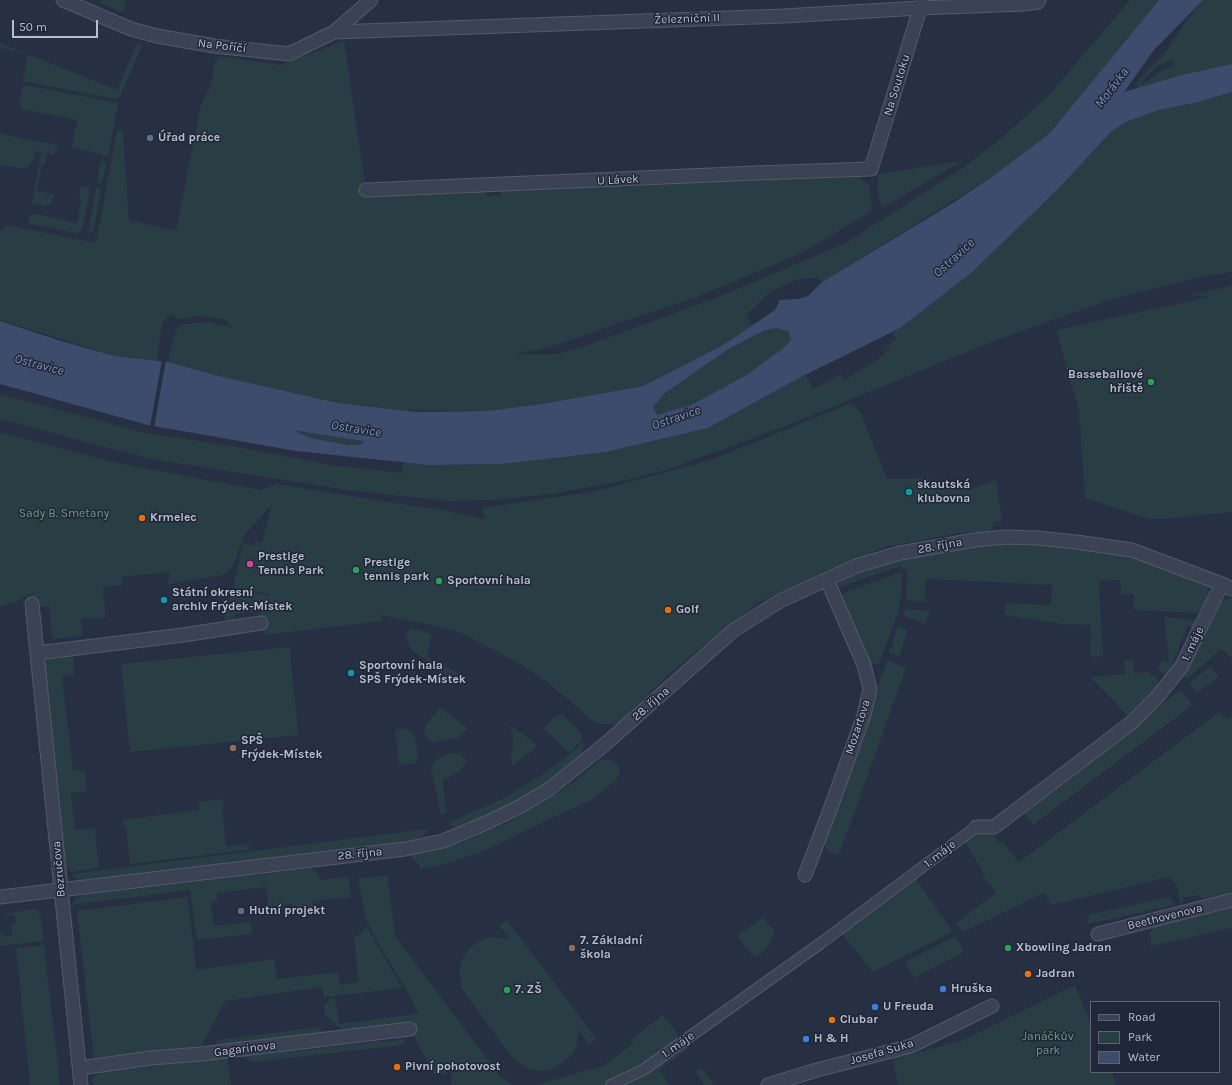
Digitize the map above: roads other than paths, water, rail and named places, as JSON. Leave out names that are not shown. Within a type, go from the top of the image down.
[{"type":"street","name":"Na Poříčí","points":[[66,0],[131,29],[157,36],[222,47],[289,54],[334,32],[371,0]]},
{"type":"street","name":"Železniční II","points":[[334,32],[784,16],[921,4],[1024,4],[1038,2],[1039,0]]},
{"type":"street","name":"Na Soutoku","points":[[871,169],[921,4]]},
{"type":"street","name":"U Lávek","points":[[366,190],[871,169]]},
{"type":"street","name":"28. října","points":[[0,897],[405,849],[443,841],[486,824],[548,790],[603,746],[734,630],[780,601],[856,566],[900,553],[975,540],[1012,537],[1076,542],[1132,550],[1227,587]]},
{"type":"street","name":"Mozartova","points":[[805,875],[864,715],[870,689],[864,665],[827,580]]},
{"type":"street","name":"1. máje","points":[[611,1085],[643,1070],[821,943],[976,827],[994,827],[1131,723],[1158,696],[1182,666],[1199,630],[1227,587]]},
{"type":"street","name":"Bezručova","points":[[32,604],[81,1085]]},
{"type":"street","points":[[37,653],[182,635],[261,623]]},
{"type":"street","name":"Beethovenova","points":[[1098,934],[1232,900]]},
{"type":"street","name":"Josefa Suka","points":[[768,1085],[817,1070],[911,1046],[992,1006]]},
{"type":"street","name":"Gagarinova","points":[[80,1068],[151,1058],[208,1054],[410,1029]]},
{"type":"water","name":"Morávka","points":[[1159,0],[1203,0],[1154,50],[1124,92],[1181,75],[1232,64],[1232,92],[1199,102],[1159,110],[1126,122],[1111,132],[1057,190],[970,274],[900,328],[803,376],[708,428],[606,452],[502,464],[429,465],[296,451],[148,425],[0,384],[0,321],[61,341],[115,356],[168,362],[219,376],[338,403],[417,412],[486,411],[542,404],[643,386],[723,345],[775,310],[780,300],[798,299],[808,296],[822,282],[953,203],[990,178],[1049,134]],"holes":[[[777,328],[788,331],[791,340],[781,350],[745,376],[691,405],[657,415],[653,407],[665,393],[727,350],[765,330]],[[261,413],[272,414],[308,429],[347,425],[357,429],[366,436],[366,440],[360,445],[349,445],[310,438],[283,425],[267,425],[260,421],[257,416]]]},
{"type":"waterway","name":"Ostravice","points":[[232,410],[387,434]]},
{"type":"place","name":"Úřad práce","points":[[150,138]]},
{"type":"place","name":"Basseballové hřiště","points":[[1151,382]]},
{"type":"place","name":"skautská klubovna","points":[[909,492]]},
{"type":"place","name":"Krmelec","points":[[142,518]]},
{"type":"place","name":"Prestige Tennis Park","points":[[250,564]]},
{"type":"place","name":"Prestige tennis park","points":[[356,570]]},
{"type":"place","name":"Sportovní hala","points":[[439,581]]},
{"type":"place","name":"Státní okresní archiv Frýdek-Místek","points":[[164,600]]},
{"type":"place","name":"Golf","points":[[668,610]]},
{"type":"place","name":"Sportovní hala SPŠ Frýdek-Místek","points":[[351,673]]},
{"type":"place","name":"SPŠ Frýdek-Místek","points":[[233,748]]},
{"type":"place","name":"Hutní projekt","points":[[241,911]]},
{"type":"place","name":"7. Základní škola","points":[[572,948]]},
{"type":"place","name":"Xbowling Jadran","points":[[1008,948]]},
{"type":"place","name":"Jadran","points":[[1028,974]]},
{"type":"place","name":"Hruška","points":[[943,989]]},
{"type":"place","name":"7. ZŠ","points":[[507,990]]},
{"type":"place","name":"U Freuda","points":[[875,1007]]},
{"type":"place","name":"Clubar","points":[[832,1020]]},
{"type":"place","name":"H & H","points":[[806,1039]]},
{"type":"place","name":"Pivní pohotovost","points":[[397,1067]]},
{"type":"park label","name":"Sady B. Smetany","points":[[64,514]]},
{"type":"park label","name":"Janáčkův park","points":[[1048,1044]]}]
